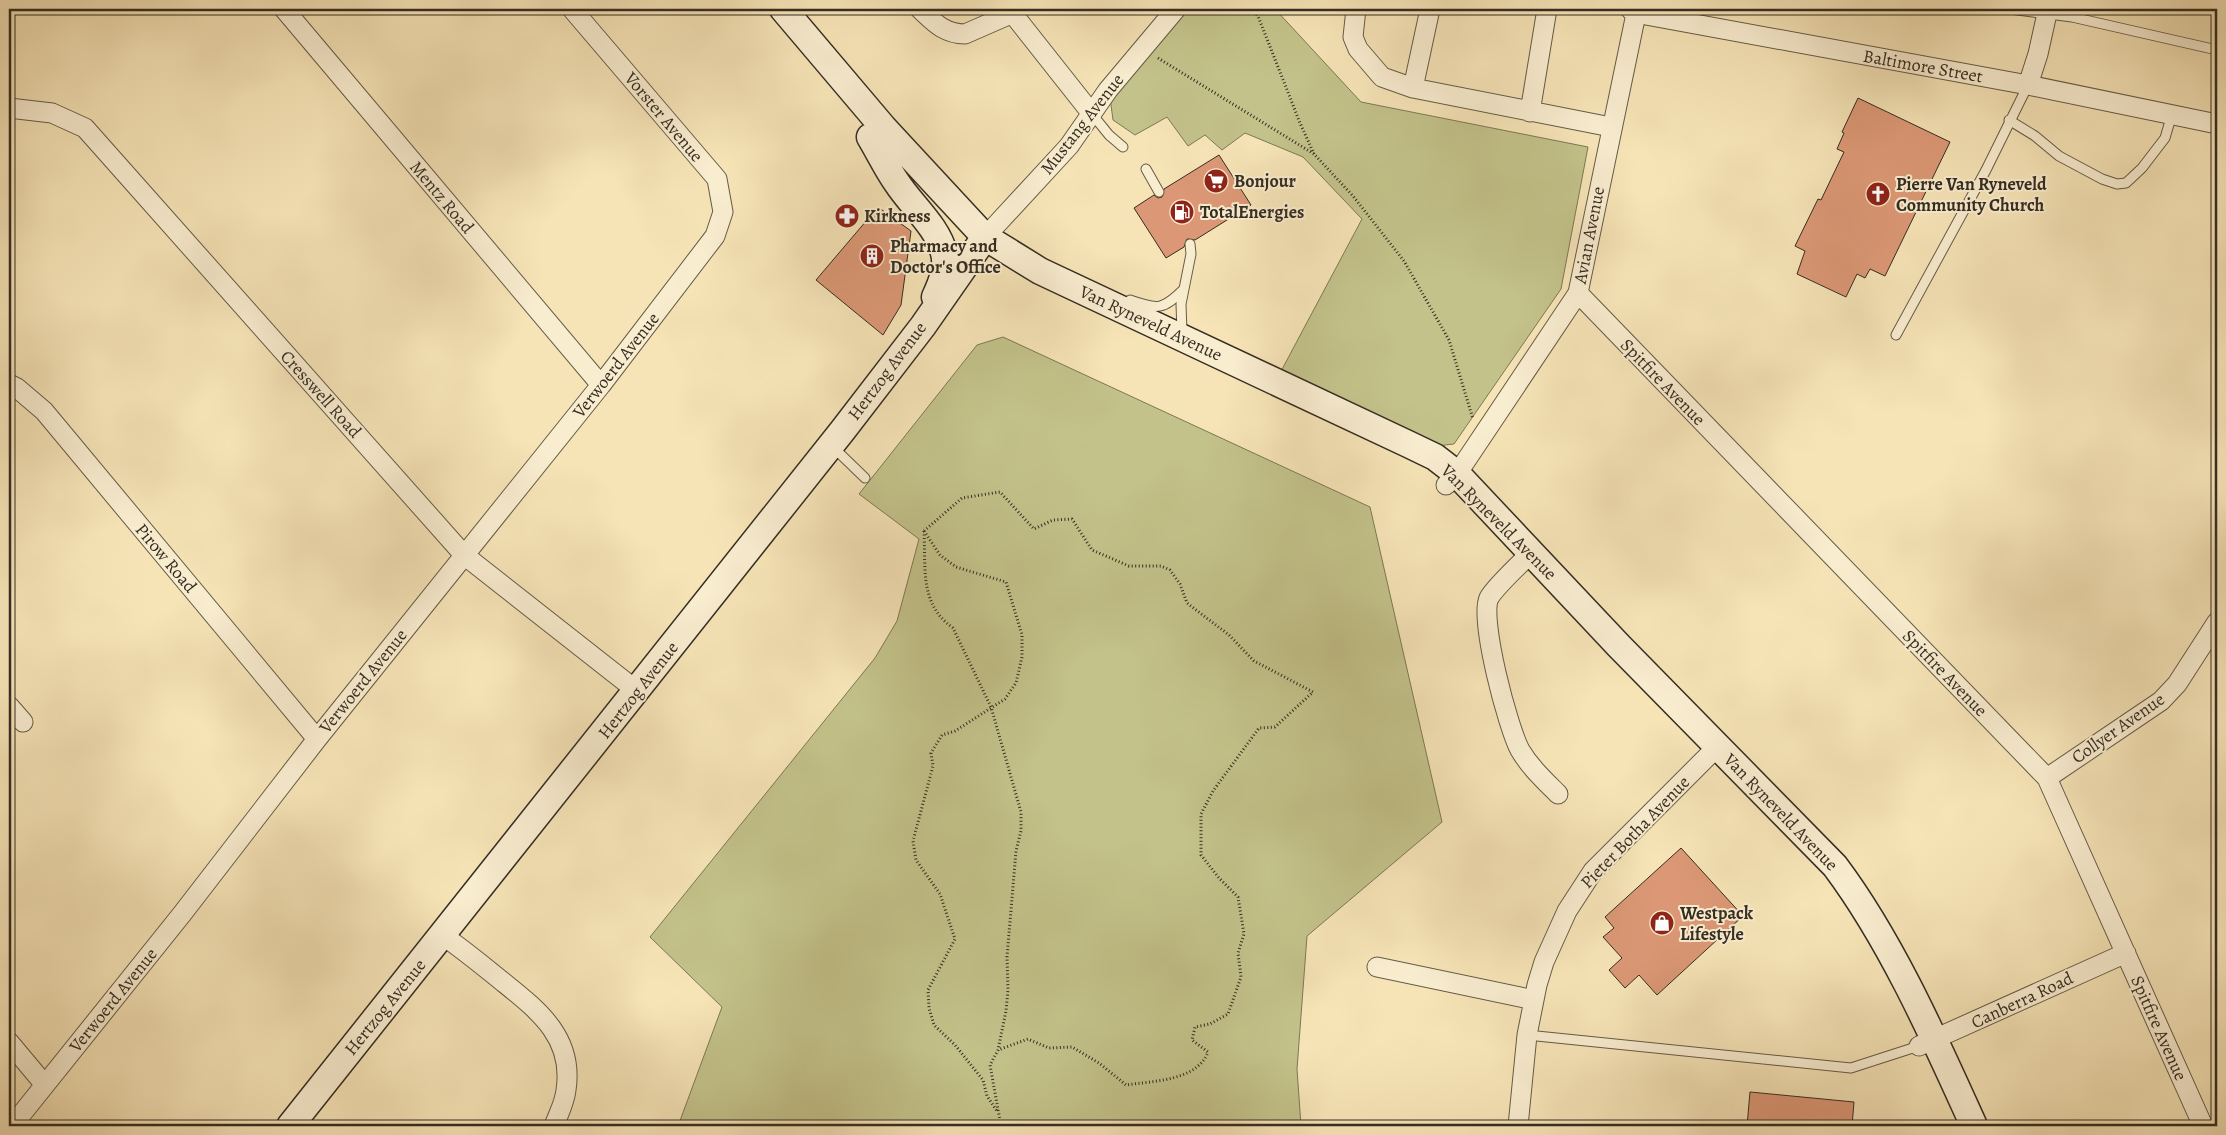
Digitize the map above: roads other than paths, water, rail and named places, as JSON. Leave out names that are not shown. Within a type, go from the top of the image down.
[{"type":"main road","name":"Van Ryneveld Avenue","points":[[764,9],[870,136],[981,242],[1035,284],[1132,334],[1451,480]]},
{"type":"main road","name":"Van Ryneveld Avenue","points":[[783,9],[981,242],[1435,458],[1451,480],[1712,752],[1822,876],[1849,914],[1927,1043],[1974,1126]]},
{"type":"main road","points":[[870,136],[896,183],[937,235],[944,253],[942,280],[923,326]]},
{"type":"main road","name":"Hertzog Avenue","points":[[290,1126],[637,691],[830,445],[923,326],[981,242]]},
{"type":"main road","name":"Van Ryneveld Avenue","points":[[1927,1043],[1957,1126]]},
{"type":"street","name":"Mentz Road","points":[[284,9],[601,385]]},
{"type":"street","name":"Vorster Avenue","points":[[572,9],[717,179],[723,212],[715,236]]},
{"type":"street","points":[[920,9],[944,31],[957,34],[965,34],[1011,11],[1092,114]]},
{"type":"street","name":"Mustang Avenue","points":[[981,242],[1069,146],[1142,49],[1176,9]]},
{"type":"street","points":[[1356,9],[1353,37],[1358,49],[1382,77],[1413,88],[1611,128]]},
{"type":"street","points":[[1413,88],[1430,9]]},
{"type":"street","points":[[1530,112],[1547,9]]},
{"type":"street","name":"Baltimore Street","points":[[1634,10],[2028,85],[2217,124]]},
{"type":"street","name":"Avian Avenue","points":[[1451,480],[1578,294],[1634,10]]},
{"type":"street","points":[[2028,85],[2038,54],[2047,11]]},
{"type":"street","name":"Cresswell Road","points":[[9,108],[52,113],[85,128],[464,555],[637,691]]},
{"type":"street","name":"Verwoerd Avenue","points":[[12,1126],[182,914],[317,739],[601,385],[715,236]]},
{"type":"street","name":"Spitfire Avenue","points":[[1578,294],[2047,778],[2203,1126]]},
{"type":"street","name":"Pirow Road","points":[[9,384],[18,388],[44,411],[317,739]]},
{"type":"street","points":[[1526,558],[1490,596],[1487,618],[1501,693],[1515,740],[1536,772],[1558,794]]},
{"type":"street","name":"Collyer Avenue","points":[[2047,778],[2161,701],[2178,684],[2217,622]]},
{"type":"street","points":[[9,706],[23,722]]},
{"type":"street","name":"Pieter Botha Avenue","points":[[1518,1126],[1527,1034],[1534,1000],[1544,962],[1567,911],[1593,871],[1712,752]]},
{"type":"street","points":[[442,935],[538,1010],[554,1028],[565,1060],[566,1091],[554,1126]]},
{"type":"street","name":"Canberra Road","points":[[1927,1043],[2126,953]]},
{"type":"street","points":[[1377,967],[1534,1000]]},
{"type":"street","points":[[9,1042],[45,1085]]},
{"type":"lane","points":[[2010,9],[2032,14],[2047,11],[2217,50]]},
{"type":"lane","points":[[1896,335],[1986,170],[2009,120],[2028,85]]},
{"type":"lane","points":[[1092,114],[1109,135],[1124,147]]},
{"type":"lane","points":[[2009,120],[2034,136],[2059,156],[2102,179],[2117,184],[2132,179],[2142,168],[2165,138],[2172,114]]},
{"type":"lane","points":[[1146,169],[1159,192]]},
{"type":"lane","points":[[1183,338],[1180,304],[1191,254],[1190,244]]},
{"type":"lane","points":[[1079,290],[1159,308],[1167,305],[1184,289]]},
{"type":"lane","points":[[830,445],[865,478]]},
{"type":"lane","points":[[1527,1034],[1852,1068],[1927,1043]]},
{"type":"place","name":"Bonjour","points":[[1216,181]]},
{"type":"place","name":"Pierre Van Ryneveld Community Church","points":[[1878,194]]},
{"type":"place","name":"TotalEnergies","points":[[1182,212]]},
{"type":"place","name":"Kirkness","points":[[847,216]]},
{"type":"place","name":"Pharmacy and Doctor's Office","points":[[872,256]]},
{"type":"place","name":"Westpack Lifestyle","points":[[1662,923]]}]
